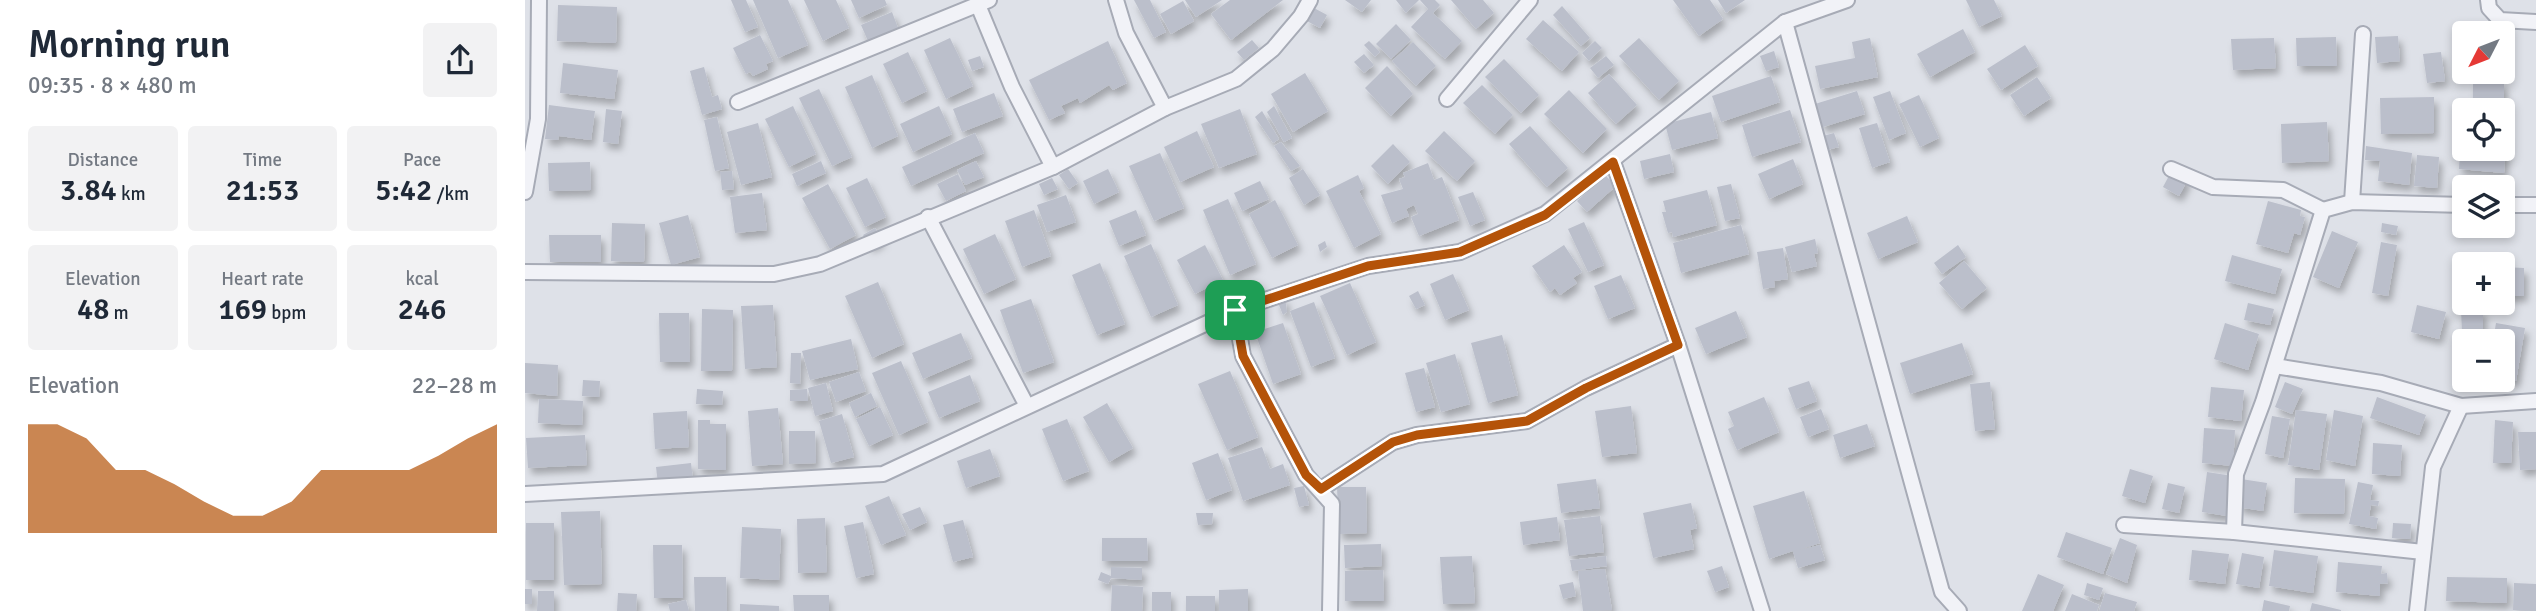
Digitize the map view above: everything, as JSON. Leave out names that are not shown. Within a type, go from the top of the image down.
[{"type":"street","points":[[525,192],[538,119],[538,0]]},
{"type":"street","points":[[1116,0],[1126,33],[1165,108]]},
{"type":"street","points":[[525,272],[775,274],[820,264],[1053,167],[1165,108],[1236,79],[1273,49],[1301,16],[1310,0]]},
{"type":"street","points":[[1447,99],[1530,0]]},
{"type":"street","points":[[525,494],[883,474],[1235,310],[1368,266],[1460,252],[1545,215],[1785,22],[1847,0]]},
{"type":"street","points":[[2488,0],[2489,8],[2500,20],[2536,22]]},
{"type":"street","points":[[738,102],[983,2],[1012,86],[1053,167]]},
{"type":"street","points":[[1785,22],[1941,593],[1959,611]]},
{"type":"street","points":[[2352,202],[2363,34]]},
{"type":"street","points":[[1613,162],[1678,345],[1762,611]]},
{"type":"street","points":[[2171,169],[2213,187],[2283,190],[2323,211],[2352,202],[2389,206],[2452,205]]},
{"type":"street","points":[[2515,205],[2536,205]]},
{"type":"street","points":[[2234,532],[2237,474],[2275,366],[2323,211]]},
{"type":"street","points":[[928,217],[1027,406]]},
{"type":"street","points":[[1235,310],[1243,356],[1306,475],[1332,504],[1330,611]]},
{"type":"street","points":[[1321,489],[1393,442],[1417,435],[1527,421],[1586,388],[1678,345]]},
{"type":"street","points":[[2275,366],[2381,383],[2461,406],[2536,401]]},
{"type":"street","points":[[2417,611],[2433,467],[2461,406]]},
{"type":"street","points":[[2124,525],[2234,532],[2423,552]]},
{"type":"building","points":[[731,0],[746,0],[758,27],[745,32]]},
{"type":"building","points":[[753,0],[788,0],[808,45],[778,58]]},
{"type":"building","points":[[804,0],[836,0],[849,28],[823,41]]},
{"type":"building","points":[[851,0],[885,0],[887,5],[859,18]]},
{"type":"building","points":[[1134,0],[1150,0],[1166,32],[1154,38]]},
{"type":"building","points":[[1185,0],[1222,0],[1196,17]]},
{"type":"building","points":[[1230,0],[1283,0],[1231,40],[1211,14]]},
{"type":"building","points":[[1345,0],[1371,0],[1362,12]]},
{"type":"building","points":[[1396,0],[1419,0],[1406,13]]},
{"type":"building","points":[[1420,0],[1435,0],[1440,5],[1433,13],[1462,41],[1445,59],[1411,27],[1428,9]]},
{"type":"building","points":[[1451,0],[1483,0],[1494,13],[1476,29]]},
{"type":"building","points":[[1673,0],[1710,0],[1723,19],[1699,36]]},
{"type":"building","points":[[1718,0],[1745,0],[1726,13]]},
{"type":"building","points":[[1966,0],[1994,0],[2002,16],[1979,27]]},
{"type":"building","points":[[1183,1],[1194,21],[1171,34],[1160,14]]},
{"type":"building","points":[[558,5],[617,7],[616,43],[557,41]]},
{"type":"building","points":[[1562,6],[1590,38],[1581,46],[1553,15]]},
{"type":"building","points":[[1314,8],[1327,15],[1320,28],[1307,21]]},
{"type":"building","points":[[892,12],[898,28],[868,41],[861,25]]},
{"type":"building","points":[[1543,20],[1579,52],[1562,71],[1526,39]]},
{"type":"building","points":[[1396,24],[1411,40],[1391,59],[1376,44]]},
{"type":"building","points":[[1963,29],[1975,52],[1930,77],[1917,54]]},
{"type":"building","points":[[760,35],[773,61],[766,64],[768,69],[753,76],[750,72],[746,74],[733,48]]},
{"type":"building","points":[[2398,36],[2400,61],[2377,63],[2375,37]]},
{"type":"building","points":[[2336,37],[2337,66],[2297,66],[2296,38]]},
{"type":"building","points":[[950,38],[973,86],[946,99],[924,50]]},
{"type":"building","points":[[1639,38],[1679,81],[1659,100],[1619,56]]},
{"type":"building","points":[[1870,38],[1878,77],[1820,89],[1815,66],[1855,58],[1852,42]]},
{"type":"building","points":[[2274,38],[2276,68],[2233,70],[2231,39]]},
{"type":"building","points":[[1252,40],[1259,48],[1244,60],[1237,52]]},
{"type":"building","points":[[1108,41],[1127,83],[1113,90],[1109,85],[1080,103],[1078,98],[1061,106],[1065,113],[1049,120],[1029,80]]},
{"type":"building","points":[[1369,41],[1380,52],[1375,57],[1364,45]]},
{"type":"building","points":[[1595,41],[1602,48],[1589,61],[1582,53]]},
{"type":"building","points":[[1413,42],[1436,66],[1416,86],[1392,61]]},
{"type":"building","points":[[2025,45],[2038,66],[2001,90],[1987,69]]},
{"type":"building","points":[[1774,51],[1779,67],[1766,71],[1760,56]]},
{"type":"building","points":[[908,52],[927,91],[902,103],[883,64]]},
{"type":"building","points":[[2441,52],[2445,81],[2427,83],[2423,54]]},
{"type":"building","points":[[1364,54],[1374,65],[1364,73],[1354,62]]},
{"type":"building","points":[[980,56],[984,67],[972,71],[968,60]]},
{"type":"building","points":[[1606,56],[1614,65],[1598,78],[1590,68]]},
{"type":"building","points":[[1504,59],[1539,95],[1521,113],[1485,77]]},
{"type":"building","points":[[563,63],[618,70],[614,99],[560,93]]},
{"type":"building","points":[[1387,66],[1413,94],[1391,116],[1365,88]]},
{"type":"building","points":[[704,67],[712,97],[718,95],[722,109],[702,115],[690,71]]},
{"type":"building","points":[[1305,73],[1328,111],[1293,132],[1271,94]]},
{"type":"building","points":[[1609,74],[1637,105],[1616,124],[1588,93]]},
{"type":"building","points":[[872,75],[898,136],[872,148],[845,87]]},
{"type":"building","points":[[1771,76],[1780,102],[1721,122],[1712,96]]},
{"type":"building","points":[[2037,77],[2051,98],[2024,116],[2010,95]]},
{"type":"building","points":[[2473,84],[2504,84],[2504,98],[2473,98]]},
{"type":"building","points":[[1482,85],[1513,115],[1495,134],[1463,103]]},
{"type":"building","points":[[819,89],[852,157],[832,166],[799,98]]},
{"type":"building","points":[[1569,90],[1607,129],[1583,153],[1544,114]]},
{"type":"building","points":[[1857,91],[1865,114],[1823,127],[1815,104]]},
{"type":"building","points":[[1890,91],[1906,133],[1889,140],[1873,97]]},
{"type":"building","points":[[994,93],[1003,116],[962,132],[953,109]]},
{"type":"building","points":[[1919,95],[1939,138],[1920,147],[1899,104]]},
{"type":"building","points":[[2434,97],[2434,133],[2381,134],[2380,98]]},
{"type":"building","points":[[549,105],[595,111],[591,140],[559,136],[558,140],[545,139]]},
{"type":"building","points":[[793,106],[816,154],[789,167],[765,119]]},
{"type":"building","points":[[939,106],[952,134],[913,152],[900,124]]},
{"type":"building","points":[[1274,106],[1292,138],[1284,142],[1267,112]]},
{"type":"building","points":[[606,109],[622,111],[618,144],[603,142]]},
{"type":"building","points":[[1240,109],[1257,154],[1219,168],[1201,124]]},
{"type":"building","points":[[1790,110],[1801,142],[1752,157],[1742,125]]},
{"type":"building","points":[[1262,111],[1279,139],[1273,143],[1255,117]]},
{"type":"building","points":[[1711,112],[1718,138],[1672,150],[1665,124]]},
{"type":"building","points":[[717,117],[729,168],[715,171],[704,120]]},
{"type":"building","points":[[2327,122],[2329,161],[2282,163],[2281,124]]},
{"type":"building","points":[[758,123],[772,177],[741,185],[727,132]]},
{"type":"building","points":[[1877,123],[1890,162],[1872,168],[1859,128]]},
{"type":"building","points":[[1530,126],[1568,168],[1547,187],[1509,144]]},
{"type":"building","points":[[1197,131],[1214,167],[1180,182],[1164,147]]},
{"type":"building","points":[[1444,131],[1475,161],[1457,181],[1425,151]]},
{"type":"building","points":[[975,133],[984,153],[911,186],[902,167]]},
{"type":"building","points":[[1834,133],[1839,147],[1827,150],[1823,136]]},
{"type":"building","points":[[1281,142],[1300,166],[1291,171],[1274,146]]},
{"type":"building","points":[[1393,144],[1410,162],[1388,184],[1371,166]]},
{"type":"building","points":[[2366,146],[2412,153],[2409,185],[2378,181],[2380,161],[2365,160]]},
{"type":"building","points":[[1160,153],[1184,208],[1154,221],[1129,166]]},
{"type":"building","points":[[1670,154],[1674,172],[1644,179],[1640,161]]},
{"type":"building","points":[[2417,155],[2439,157],[2437,188],[2414,186]]},
{"type":"building","points":[[1793,159],[1803,184],[1769,199],[1758,174]]},
{"type":"building","points":[[821,161],[826,173],[797,186],[792,174]]},
{"type":"building","points":[[976,161],[984,177],[965,185],[957,170]]},
{"type":"building","points":[[2459,161],[2505,161],[2504,173],[2459,169]]},
{"type":"building","points":[[590,162],[591,190],[549,191],[548,163]]},
{"type":"building","points":[[1428,163],[1434,180],[1442,177],[1459,220],[1419,236],[1411,217],[1418,214],[1414,205],[1406,209],[1409,216],[1392,223],[1381,195],[1403,189],[1399,179],[1405,177],[1403,173]]},
{"type":"building","points":[[1068,169],[1078,183],[1069,189],[1059,175]]},
{"type":"building","points":[[1108,169],[1119,192],[1094,204],[1083,181]]},
{"type":"building","points":[[1303,169],[1320,195],[1304,205],[1289,178]]},
{"type":"building","points":[[2172,170],[2188,179],[2179,196],[2163,187]]},
{"type":"building","points":[[732,171],[734,189],[722,190],[720,172]]},
{"type":"building","points":[[958,174],[966,191],[946,201],[937,184]]},
{"type":"building","points":[[1358,175],[1364,188],[1359,191],[1381,234],[1354,248],[1326,191]]},
{"type":"building","points":[[1605,175],[1616,186],[1587,212],[1577,201]]},
{"type":"building","points":[[867,178],[886,217],[865,227],[846,188]]},
{"type":"building","points":[[1052,178],[1058,189],[1044,195],[1039,184]]},
{"type":"building","points":[[1260,181],[1269,199],[1242,211],[1234,193]]},
{"type":"building","points":[[828,184],[856,235],[830,249],[802,198]]},
{"type":"building","points":[[1731,184],[1740,218],[1725,221],[1717,187]]},
{"type":"building","points":[[1707,190],[1717,225],[1673,237],[1672,232],[1668,233],[1662,212],[1666,212],[1663,201]]},
{"type":"building","points":[[1473,192],[1485,220],[1470,226],[1458,197]]},
{"type":"building","points":[[762,193],[767,230],[735,233],[730,197]]},
{"type":"building","points":[[1066,195],[1076,222],[1047,232],[1037,205]]},
{"type":"building","points":[[1228,199],[1256,264],[1230,275],[1203,210]]},
{"type":"building","points":[[1275,200],[1298,245],[1272,258],[1249,214]]},
{"type":"building","points":[[2268,201],[2301,210],[2300,216],[2305,217],[2300,235],[2294,233],[2288,253],[2256,244]]},
{"type":"building","points":[[1034,210],[1051,256],[1022,267],[1005,221]]},
{"type":"building","points":[[1136,210],[1146,235],[1119,246],[1109,221]]},
{"type":"building","points":[[688,215],[700,257],[671,265],[659,223]]},
{"type":"building","points":[[1907,216],[1918,242],[1878,259],[1867,233]]},
{"type":"building","points":[[1584,222],[1604,265],[1588,272],[1568,229]]},
{"type":"building","points":[[612,223],[645,224],[644,262],[611,261]]},
{"type":"building","points":[[2382,223],[2398,226],[2396,235],[2381,232]]},
{"type":"building","points":[[1741,225],[1749,254],[1681,273],[1673,243]]},
{"type":"building","points":[[875,228],[882,240],[870,247],[863,235]]},
{"type":"building","points":[[2332,231],[2358,242],[2339,288],[2313,277]]},
{"type":"building","points":[[995,234],[1016,279],[984,294],[963,249]]},
{"type":"building","points":[[549,235],[601,235],[601,262],[550,262]]},
{"type":"building","points":[[1815,239],[1818,253],[1814,254],[1817,266],[1792,272],[1785,247]]},
{"type":"building","points":[[1325,241],[1327,247],[1320,252],[1318,245]]},
{"type":"building","points":[[2381,242],[2397,245],[2388,296],[2372,293]]},
{"type":"building","points":[[1151,244],[1178,305],[1151,317],[1124,256]]},
{"type":"building","points":[[1205,245],[1223,280],[1195,294],[1177,260]]},
{"type":"building","points":[[1564,245],[1582,272],[1573,278],[1577,283],[1560,295],[1555,288],[1550,292],[1532,266]]},
{"type":"building","points":[[1958,245],[1966,257],[1942,274],[1934,263]]},
{"type":"building","points":[[1783,248],[1788,279],[1774,281],[1775,287],[1763,289],[1757,252]]},
{"type":"building","points":[[2232,255],[2282,269],[2275,294],[2225,281]]},
{"type":"building","points":[[1964,261],[1987,288],[1962,309],[1939,283]]},
{"type":"building","points":[[1100,263],[1125,324],[1097,335],[1072,275]]},
{"type":"building","points":[[2515,268],[2524,268],[2524,296],[2515,296]]},
{"type":"building","points":[[1453,274],[1469,310],[1445,320],[1430,284]]},
{"type":"building","points":[[1621,275],[1635,308],[1608,319],[1594,286]]},
{"type":"building","points":[[878,282],[904,344],[872,358],[845,296]]},
{"type":"building","points":[[1350,283],[1376,342],[1347,355],[1320,296]]},
{"type":"building","points":[[1418,291],[1425,305],[1416,309],[1409,296]]},
{"type":"building","points":[[1285,297],[1287,312],[1283,315],[1277,300]]},
{"type":"building","points":[[1031,299],[1054,362],[1023,373],[1000,310]]},
{"type":"building","points":[[1314,302],[1335,358],[1311,367],[1290,311]]},
{"type":"building","points":[[2248,303],[2274,309],[2270,325],[2244,320]]},
{"type":"building","points":[[773,305],[777,367],[745,369],[741,306]]},
{"type":"building","points":[[2417,305],[2446,312],[2439,339],[2411,332]]},
{"type":"building","points":[[702,309],[733,310],[732,371],[701,371]]},
{"type":"building","points":[[1736,311],[1747,337],[1706,354],[1695,328]]},
{"type":"building","points":[[659,313],[689,313],[690,362],[660,362]]},
{"type":"building","points":[[2461,315],[2483,315],[2483,329],[2462,329]]},
{"type":"building","points":[[1283,323],[1301,374],[1273,384],[1255,332]]},
{"type":"building","points":[[2225,323],[2259,334],[2248,370],[2214,359]]},
{"type":"building","points":[[2496,323],[2525,328],[2516,381],[2515,329],[2495,329]]},
{"type":"building","points":[[961,333],[972,358],[923,379],[912,353]]},
{"type":"building","points":[[1502,335],[1518,395],[1488,403],[1471,343]]},
{"type":"building","points":[[851,339],[858,369],[810,380],[802,351]]},
{"type":"building","points":[[1962,343],[1973,374],[1910,394],[1900,363]]},
{"type":"building","points":[[791,353],[801,353],[800,384],[790,383]]},
{"type":"building","points":[[1455,354],[1470,404],[1441,412],[1426,363]]},
{"type":"building","points":[[901,361],[928,422],[899,435],[872,373]]},
{"type":"building","points":[[525,363],[558,365],[557,396],[525,393]]},
{"type":"building","points":[[1424,368],[1435,407],[1416,412],[1405,373]]},
{"type":"building","points":[[1230,371],[1258,437],[1227,450],[1198,384]]},
{"type":"building","points":[[859,372],[866,391],[836,402],[829,382]]},
{"type":"building","points":[[970,375],[980,401],[939,418],[928,392]]},
{"type":"building","points":[[583,380],[600,381],[599,397],[582,396]]},
{"type":"building","points":[[1809,381],[1817,401],[1796,409],[1788,388]]},
{"type":"building","points":[[1990,382],[1995,429],[1975,431],[1970,384]]},
{"type":"building","points":[[2285,382],[2303,389],[2292,414],[2275,407]]},
{"type":"building","points":[[826,383],[833,411],[815,416],[808,388]]},
{"type":"building","points":[[2211,387],[2244,390],[2241,421],[2208,417]]},
{"type":"building","points":[[697,389],[723,391],[722,405],[696,404]]},
{"type":"building","points":[[807,389],[808,401],[790,401],[790,390]]},
{"type":"building","points":[[871,393],[877,406],[855,417],[849,403]]},
{"type":"building","points":[[1764,397],[1779,432],[1737,450],[1728,429],[1734,426],[1728,412]]},
{"type":"building","points":[[2377,397],[2426,415],[2419,435],[2370,418]]},
{"type":"building","points":[[539,399],[583,401],[582,425],[538,423]]},
{"type":"building","points":[[1107,403],[1133,448],[1109,462],[1083,417]]},
{"type":"building","points":[[1631,406],[1637,453],[1602,457],[1595,411]]},
{"type":"building","points":[[880,407],[893,435],[869,446],[856,419]]},
{"type":"building","points":[[778,408],[783,464],[752,466],[748,411]]},
{"type":"building","points":[[1821,409],[1829,429],[1808,437],[1800,417]]},
{"type":"building","points":[[2296,410],[2327,414],[2319,470],[2288,465]]},
{"type":"building","points":[[2334,410],[2363,416],[2355,466],[2326,460]]},
{"type":"building","points":[[687,411],[689,447],[655,449],[653,413]]},
{"type":"building","points":[[842,414],[854,457],[831,463],[819,421]]},
{"type":"building","points":[[2272,416],[2290,419],[2283,458],[2265,454]]},
{"type":"building","points":[[1067,419],[1089,471],[1063,481],[1042,429]]},
{"type":"building","points":[[698,420],[710,420],[710,424],[726,424],[726,470],[698,469]]},
{"type":"building","points":[[2495,420],[2513,422],[2511,463],[2493,463]]},
{"type":"building","points":[[1867,424],[1875,446],[1840,458],[1833,435]]},
{"type":"building","points":[[2204,428],[2235,430],[2233,466],[2202,463]]},
{"type":"building","points":[[789,431],[815,431],[816,463],[789,464]]},
{"type":"building","points":[[2518,432],[2536,432],[2536,469],[2520,470]]},
{"type":"building","points":[[585,435],[587,465],[528,468],[526,438]]},
{"type":"building","points":[[2373,443],[2402,445],[2400,476],[2372,474]]},
{"type":"building","points":[[1262,447],[1270,469],[1283,464],[1290,485],[1243,501],[1228,458]]},
{"type":"building","points":[[990,449],[1000,476],[966,488],[957,461]]},
{"type":"building","points":[[1218,453],[1232,490],[1206,500],[1192,463]]},
{"type":"building","points":[[691,463],[693,480],[658,484],[656,467]]},
{"type":"building","points":[[2130,469],[2153,476],[2145,503],[2122,496]]},
{"type":"building","points":[[2207,472],[2233,476],[2227,516],[2202,512]]},
{"type":"building","points":[[2295,478],[2345,479],[2344,514],[2294,513]]},
{"type":"building","points":[[1596,479],[1600,508],[1561,513],[1557,484]]},
{"type":"building","points":[[2241,479],[2267,483],[2263,511],[2238,507]]},
{"type":"building","points":[[2358,482],[2373,485],[2370,500],[2379,501],[2378,506],[2371,505],[2369,516],[2378,518],[2376,529],[2349,524]]},
{"type":"building","points":[[2168,483],[2185,487],[2179,513],[2162,509]]},
{"type":"building","points":[[1304,486],[1309,505],[1299,507],[1294,488]]},
{"type":"building","points":[[1337,487],[1366,487],[1367,533],[1339,534]]},
{"type":"building","points":[[1804,491],[1820,543],[1799,550],[1820,545],[1825,560],[1798,568],[1793,551],[1769,559],[1753,506]]},
{"type":"building","points":[[889,496],[906,535],[881,545],[865,506]]},
{"type":"building","points":[[1691,503],[1697,528],[1690,530],[1694,549],[1653,558],[1643,513]]},
{"type":"building","points":[[920,507],[927,522],[910,530],[902,514]]},
{"type":"building","points":[[600,511],[602,584],[564,585],[561,512]]},
{"type":"building","points":[[1196,513],[1213,513],[1212,524],[1198,525]]},
{"type":"building","points":[[1600,516],[1604,552],[1569,556],[1564,520]]},
{"type":"building","points":[[1557,517],[1560,540],[1523,545],[1520,522]]},
{"type":"building","points":[[825,518],[827,572],[798,573],[797,519]]},
{"type":"building","points":[[963,520],[973,557],[953,562],[943,525]]},
{"type":"building","points":[[863,522],[874,574],[856,578],[844,526]]},
{"type":"building","points":[[526,523],[554,523],[554,580],[526,580]]},
{"type":"building","points":[[2393,523],[2411,524],[2410,539],[2392,538]]},
{"type":"building","points":[[742,527],[781,529],[779,580],[740,578]]},
{"type":"building","points":[[2066,532],[2112,548],[2103,574],[2057,557]]},
{"type":"building","points":[[1102,538],[1147,538],[1148,561],[1102,561]]},
{"type":"building","points":[[2120,538],[2137,545],[2127,583],[2106,574]]},
{"type":"building","points":[[1381,544],[1382,566],[1345,568],[1344,545]]},
{"type":"building","points":[[653,545],[682,545],[683,598],[654,598]]},
{"type":"building","points":[[2192,550],[2229,554],[2225,584],[2189,580]]},
{"type":"building","points":[[2274,550],[2318,556],[2313,593],[2269,586]]},
{"type":"building","points":[[2242,553],[2264,557],[2259,588],[2236,584]]},
{"type":"building","points":[[1472,556],[1475,603],[1443,604],[1440,557]]},
{"type":"building","points":[[1606,556],[1607,566],[1572,571],[1570,560]]},
{"type":"building","points":[[2338,562],[2382,566],[2381,574],[2387,573],[2388,583],[2380,584],[2380,596],[2336,592]]},
{"type":"building","points":[[1722,566],[1729,587],[1715,592],[1707,571]]},
{"type":"building","points":[[1111,567],[1142,568],[1142,580],[1111,578],[1108,584],[1098,580],[1101,572],[1111,576]]},
{"type":"building","points":[[1605,569],[1612,610],[1583,611],[1578,571]]},
{"type":"building","points":[[1383,570],[1384,601],[1345,601],[1345,571]]},
{"type":"building","points":[[2038,574],[2064,585],[2053,611],[2022,611]]},
{"type":"building","points":[[694,577],[726,577],[727,611],[695,611]]},
{"type":"building","points":[[2447,577],[2507,578],[2507,603],[2446,601]]},
{"type":"building","points":[[1573,582],[1576,596],[1563,599],[1559,585]]},
{"type":"building","points":[[2087,583],[2103,588],[2099,600],[2084,595]]},
{"type":"building","points":[[2514,583],[2536,584],[2536,611],[2513,610]]},
{"type":"building","points":[[1112,585],[1143,587],[1142,611],[1111,611]]},
{"type":"building","points":[[525,589],[532,589],[532,604],[525,604]]},
{"type":"building","points":[[1248,589],[1248,611],[1219,611],[1219,590]]},
{"type":"building","points":[[538,591],[554,591],[554,611],[537,611]]},
{"type":"building","points":[[1152,592],[1171,592],[1171,611],[1152,611]]},
{"type":"building","points":[[618,593],[637,594],[636,611],[617,611]]},
{"type":"building","points":[[2105,593],[2137,602],[2134,611],[2099,611]]},
{"type":"building","points":[[2072,594],[2099,605],[2097,611],[2065,611]]},
{"type":"building","points":[[793,595],[829,595],[829,611],[794,611]]},
{"type":"building","points":[[1186,596],[1215,596],[1215,611],[1186,611]]},
{"type":"building","points":[[686,600],[689,611],[670,611],[668,604]]},
{"type":"building","points":[[2264,600],[2290,606],[2289,611],[2262,611]]},
{"type":"building","points":[[2312,603],[2341,610],[2341,611],[2310,611]]},
{"type":"building","points":[[740,604],[779,606],[779,611],[740,611]]},
{"type":"route","points":[[1613,162],[1678,345],[1586,388],[1527,421],[1417,435],[1393,442],[1321,489],[1306,475],[1243,356],[1235,310],[1368,266],[1460,252],[1545,215],[1613,162]]}]
